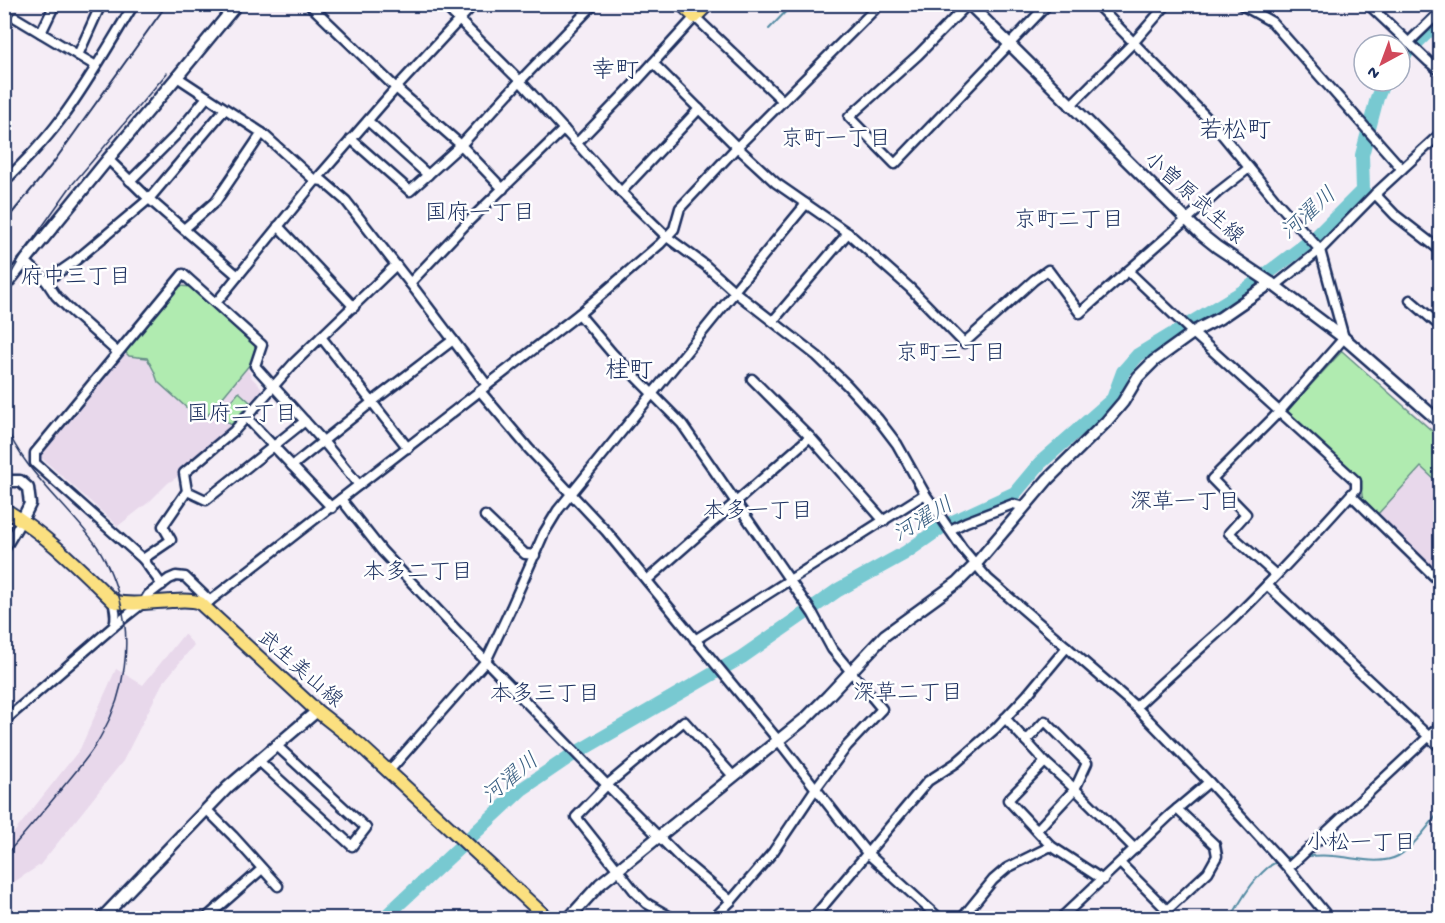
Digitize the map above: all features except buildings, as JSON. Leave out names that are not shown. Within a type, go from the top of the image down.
[{"type":"main road","points":[[681,4],[695,17],[708,4]]},
{"type":"main road","points":[[13,514],[74,562],[113,601],[143,603],[192,600],[206,604]]},
{"type":"main road","name":"武生美山線","points":[[206,604],[317,711],[342,729],[389,771],[547,918]]},
{"type":"street","points":[[4,9],[7,4]]},
{"type":"street","points":[[41,33],[55,4]]},
{"type":"street","points":[[78,55],[101,4]]},
{"type":"street","points":[[4,182],[61,119],[85,85],[134,4]]},
{"type":"street","points":[[4,287],[237,4]]},
{"type":"street","points":[[309,4],[396,88],[461,145],[503,189]]},
{"type":"street","points":[[443,4],[520,81],[621,192],[668,237],[833,370],[878,419],[897,444],[925,494],[975,565],[988,579],[1136,707],[1288,868],[1329,918]]},
{"type":"street","points":[[216,303],[351,139],[474,4]]},
{"type":"street","points":[[351,139],[410,191],[461,145],[594,4]]},
{"type":"street","points":[[4,721],[169,579],[176,576],[185,577],[206,604],[579,314],[668,237],[674,229],[680,208],[737,147],[880,4]]},
{"type":"street","points":[[968,4],[918,55],[849,117],[895,164],[1048,4]]},
{"type":"street","name":"小曽原武生線","points":[[968,4],[1202,235],[1344,338],[1440,422]]},
{"type":"street","points":[[1096,4],[1215,126],[1320,250],[1344,338],[1279,412],[1212,479],[1246,514],[1229,533],[1276,575]]},
{"type":"street","points":[[1070,106],[1133,43],[1167,4]]},
{"type":"street","points":[[1240,4],[1272,22],[1402,170]]},
{"type":"street","points":[[1368,4],[1398,33]]},
{"type":"street","points":[[1412,39],[1440,12]]},
{"type":"street","points":[[577,143],[695,17],[783,101]]},
{"type":"street","points":[[16,18],[96,66]]},
{"type":"street","points":[[1412,46],[1440,71]]},
{"type":"street","points":[[653,63],[776,183],[848,233],[910,288],[964,343],[1027,285],[1048,270],[1080,313],[1186,219],[1249,168]]},
{"type":"street","points":[[177,77],[262,134],[316,180],[323,181],[346,201],[453,340],[483,388],[529,449],[592,515],[647,580],[867,853],[939,918]]},
{"type":"street","points":[[130,181],[176,135],[207,97]]},
{"type":"street","points":[[46,281],[75,261],[149,199],[225,109]]},
{"type":"street","points":[[621,192],[699,109]]},
{"type":"street","points":[[368,121],[428,175]]},
{"type":"street","points":[[410,283],[466,224],[564,129]]},
{"type":"street","points":[[184,229],[216,201],[262,134]]},
{"type":"street","points":[[569,918],[600,884],[813,711],[885,635],[958,582],[1048,479],[1106,422],[1123,402],[1138,377],[1154,361],[1320,250],[1375,194],[1440,134]]},
{"type":"street","points":[[108,159],[149,199],[238,276]]},
{"type":"street","points":[[1375,194],[1395,215],[1440,250]]},
{"type":"street","points":[[389,771],[486,661],[544,532],[558,510],[806,204]]},
{"type":"street","points":[[278,226],[354,307]]},
{"type":"street","points":[[773,321],[848,233]]},
{"type":"street","points":[[25,261],[46,281],[68,309],[117,352]]},
{"type":"street","points":[[143,559],[171,540],[163,526],[187,491],[184,473],[234,431],[294,363],[396,265]]},
{"type":"street","points":[[1128,271],[1356,481],[1356,489],[1351,495],[1267,585],[1136,707]]},
{"type":"street","points":[[162,585],[143,559],[35,463],[35,453],[183,274],[262,345],[255,366],[305,420],[359,485]]},
{"type":"street","points":[[1410,300],[1440,326]]},
{"type":"street","points":[[579,314],[612,353],[682,424],[813,614],[832,649],[882,709],[848,746],[816,788],[773,852],[714,918]]},
{"type":"street","points":[[321,338],[408,448]]},
{"type":"street","points":[[292,466],[453,340]]},
{"type":"street","points":[[752,379],[810,436],[884,521]]},
{"type":"street","points":[[246,417],[332,508]]},
{"type":"street","points":[[187,491],[206,500],[305,420]]},
{"type":"street","points":[[647,580],[810,436]]},
{"type":"street","points":[[4,481],[20,481],[28,488],[30,504],[13,514],[4,550]]},
{"type":"street","points":[[696,640],[925,494]]},
{"type":"street","points":[[1351,495],[1440,582]]},
{"type":"street","points":[[341,500],[382,551],[486,661],[693,870],[731,901]]},
{"type":"street","points":[[950,530],[1013,504],[1024,507]]},
{"type":"street","points":[[485,516],[525,554],[535,555]]},
{"type":"street","points":[[1267,585],[1440,747]]},
{"type":"street","points":[[113,601],[116,611],[114,626]]},
{"type":"street","points":[[813,918],[928,781],[956,763],[1005,718],[1066,647]]},
{"type":"street","points":[[102,918],[228,787],[317,711]]},
{"type":"street","points":[[1005,718],[1045,762],[1135,849]]},
{"type":"street","points":[[672,918],[646,903],[636,893],[576,818],[607,785],[684,721],[733,776]]},
{"type":"street","points":[[1026,741],[1045,721],[1087,763],[1075,789],[1037,830]]},
{"type":"street","points":[[1288,868],[1440,726]]},
{"type":"street","points":[[259,762],[352,846],[366,828],[277,746]]},
{"type":"street","points":[[1045,762],[1008,800],[1051,846],[1103,880]]},
{"type":"street","points":[[1061,918],[1209,782]]},
{"type":"street","points":[[1120,863],[1165,914],[1208,872],[1217,856],[1215,845],[1177,809]]},
{"type":"street","points":[[207,810],[278,886]]},
{"type":"street","points":[[962,918],[993,879],[1007,868],[1051,846]]},
{"type":"street","points":[[206,918],[262,869]]},
{"type":"shaded area","points":[[181,284],[192,285],[258,345],[248,370],[263,392],[230,431],[118,526],[37,454],[119,354],[121,356],[125,352]]},
{"type":"shaded area","points":[[1342,351],[1440,435],[1440,578],[1362,502],[1360,480],[1287,415],[1287,410]]},
{"type":"shaded area","points":[[184,634],[194,645],[162,684],[123,761],[40,865],[5,888],[5,844],[80,749],[116,669],[143,685]]},
{"type":"green space","points":[[180,286],[192,287],[256,345],[251,363],[207,416],[198,418],[158,382],[147,358],[129,356],[126,353],[126,350]]},
{"type":"green space","points":[[1342,351],[1440,438],[1440,477],[1436,481],[1421,467],[1377,515],[1363,502],[1360,480],[1288,415],[1288,410]]},
{"type":"green space","points":[[239,392],[250,402],[231,425],[220,415]]},
{"type":"waterway","points":[[769,29],[793,4]]},
{"type":"waterway","name":"河濯川","points":[[1412,47],[1440,20]]},
{"type":"waterway","name":"河濯川","points":[[384,918],[522,789],[569,757],[742,657],[838,590],[905,553],[942,527],[1015,493],[1040,463],[1113,399],[1123,372],[1138,355],[1244,291],[1317,236],[1363,190],[1362,155],[1379,93]]},
{"type":"waterway","points":[[1304,856],[1374,861],[1391,859],[1409,848],[1440,811]]},
{"type":"waterway","points":[[1231,918],[1249,888],[1265,870],[1285,858],[1296,856]]},
{"type":"tram line","points":[[4,286],[22,255],[71,186],[167,73]]},
{"type":"tram line","points":[[4,422],[32,471],[82,527],[103,555],[120,600],[126,633],[121,684],[111,717],[90,754],[4,857]]},
{"type":"railway","points":[[4,223],[53,163],[167,4]]},
{"type":"district","name":"幸町","points":[[615,69]]},
{"type":"district","name":"若松町","points":[[1235,129]]},
{"type":"district","name":"京町一丁目","points":[[836,137]]},
{"type":"district","name":"国府一丁目","points":[[480,211]]},
{"type":"district","name":"京町二丁目","points":[[1069,218]]},
{"type":"district","name":"府中三丁目","points":[[76,275]]},
{"type":"district","name":"京町三丁目","points":[[951,351]]},
{"type":"district","name":"桂町","points":[[629,369]]},
{"type":"district","name":"国府二丁目","points":[[242,412]]},
{"type":"district","name":"深草一丁目","points":[[1185,500]]},
{"type":"district","name":"本多一丁目","points":[[758,509]]},
{"type":"district","name":"本多二丁目","points":[[418,570]]},
{"type":"district","name":"深草二丁目","points":[[908,691]]},
{"type":"district","name":"本多三丁目","points":[[545,692]]},
{"type":"district","name":"小松一丁目","points":[[1361,841]]}]
